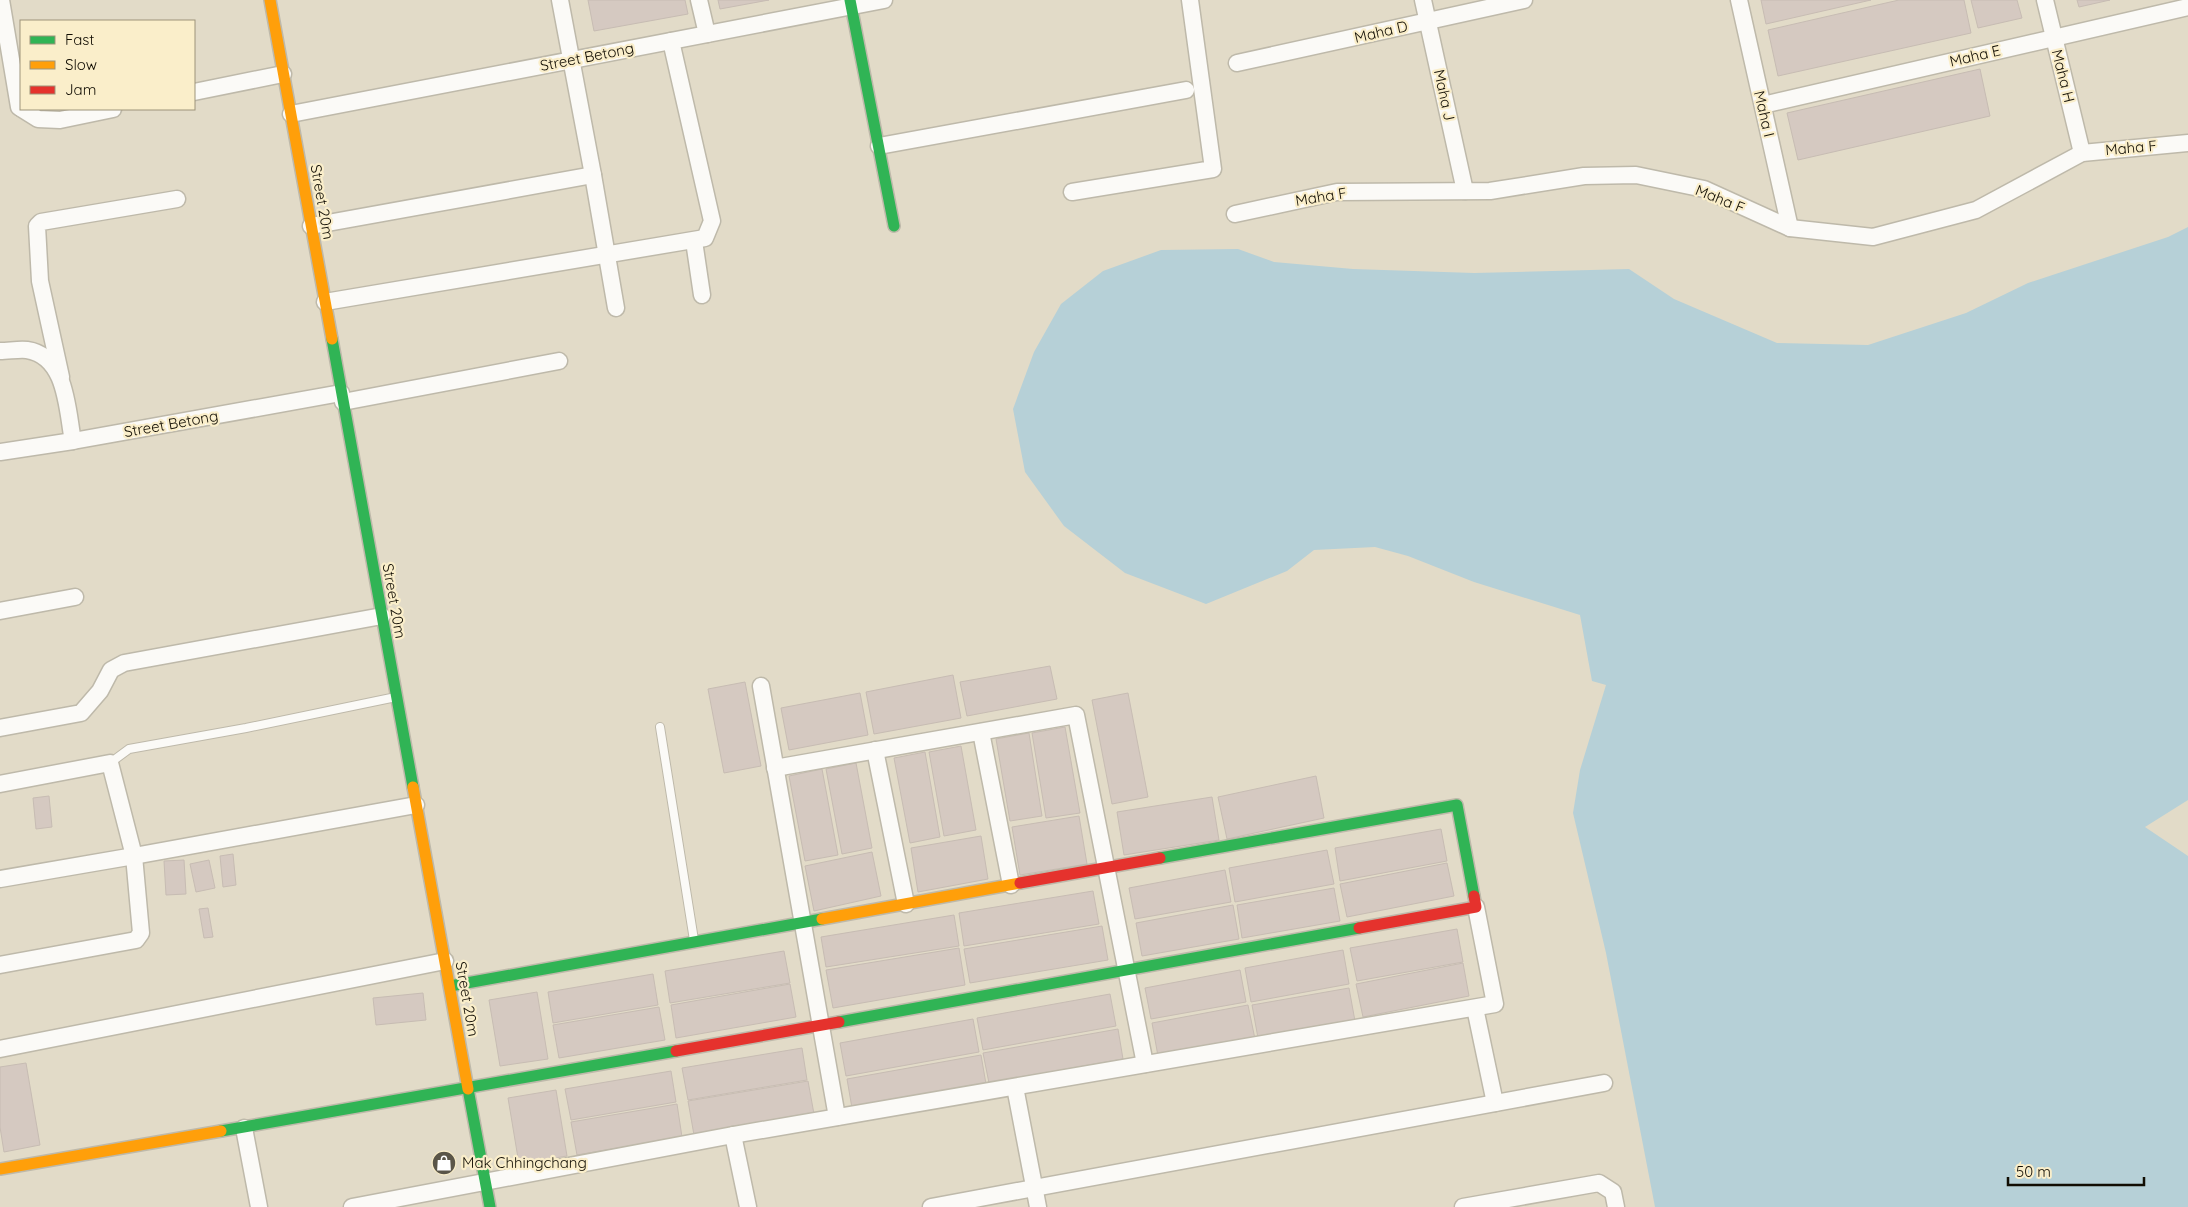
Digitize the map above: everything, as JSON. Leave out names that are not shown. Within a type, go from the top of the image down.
[{"type":"street","points":[[1,0],[20,108]]},
{"type":"street","name":"Street 20m","points":[[270,0],[490,1207]]},
{"type":"street","points":[[560,0],[616,308]]},
{"type":"street","points":[[699,0],[707,34]]},
{"type":"street","name":"Street Betong","points":[[290,114],[707,34],[850,3],[884,0]]},
{"type":"street","points":[[1072,192],[1213,169],[1190,0]]},
{"type":"street","name":"Maha J","points":[[1424,0],[1465,191]]},
{"type":"street","name":"Maha D","points":[[1237,64],[1524,0]]},
{"type":"street","name":"Maha I","points":[[1739,0],[1790,228]]},
{"type":"street","name":"Maha H","points":[[2045,0],[2082,153]]},
{"type":"street","points":[[850,3],[894,226]]},
{"type":"street","name":"Maha E","points":[[1763,106],[2188,7]]},
{"type":"street","points":[[325,302],[705,238],[712,221],[671,41]]},
{"type":"street","points":[[195,92],[283,74]]},
{"type":"street","points":[[879,146],[1186,90]]},
{"type":"street","points":[[24,110],[38,119],[60,120],[108,110]]},
{"type":"street","name":"Maha F","points":[[1235,214],[1337,192],[1490,191],[1584,176],[1636,175],[1704,190],[1790,228],[1873,237],[1976,210],[2082,153],[2188,143]]},
{"type":"street","points":[[311,226],[593,175]]},
{"type":"street","points":[[73,441],[40,281],[37,226],[41,222],[177,199]]},
{"type":"street","points":[[694,241],[702,296]]},
{"type":"street","points":[[0,351],[28,350],[48,358],[61,377]]},
{"type":"street","name":"Street Betong","points":[[0,452],[342,398],[559,361]]},
{"type":"street","points":[[0,611],[74,597]]},
{"type":"street","points":[[0,728],[81,713],[100,691],[111,670],[124,662],[382,616]]},
{"type":"street","points":[[760,686],[837,1117]]},
{"type":"street","points":[[775,768],[1076,715],[1145,1064]]},
{"type":"street","points":[[981,732],[1011,886]]},
{"type":"street","points":[[875,750],[906,904]]},
{"type":"street","points":[[0,784],[110,764],[134,856],[141,933],[140,937],[136,940],[0,965]]},
{"type":"street","points":[[0,879],[416,804]]},
{"type":"street","points":[[352,1207],[733,1135],[1495,1004],[1457,805],[450,986]]},
{"type":"street","points":[[0,1169],[468,1089],[1476,907]]},
{"type":"street","points":[[0,1049],[445,961]]},
{"type":"street","points":[[1475,1008],[1495,1103]]},
{"type":"street","points":[[931,1207],[1604,1083]]},
{"type":"street","points":[[1015,1087],[1038,1207]]},
{"type":"street","points":[[244,1128],[259,1207]]},
{"type":"street","points":[[733,1135],[748,1207]]},
{"type":"street","points":[[1463,1207],[1490,1204],[1599,1183],[1613,1192],[1616,1207]]},
{"type":"lane","points":[[110,764],[129,749],[246,728],[396,697]]},
{"type":"lane","points":[[660,727],[695,942]]},
{"type":"water","points":[[2188,227],[2188,800],[2145,827],[2188,856],[2188,1207],[1655,1207],[1606,953],[1573,813],[1580,770],[1606,685],[1592,681],[1580,615],[1474,582],[1408,556],[1375,547],[1314,550],[1287,571],[1206,604],[1125,573],[1064,526],[1025,472],[1013,409],[1034,352],[1061,304],[1103,271],[1161,250],[1238,249],[1274,262],[1353,269],[1474,273],[1629,269],[1674,299],[1777,343],[1868,345],[1966,313],[2028,283],[2168,237]]},
{"type":"building","points":[[588,0],[685,0],[688,14],[594,31]]},
{"type":"building","points":[[718,0],[769,0],[720,9]]},
{"type":"building","points":[[1761,0],[1871,0],[1766,24]]},
{"type":"building","points":[[1899,0],[1964,0],[1971,33],[1778,76],[1768,30]]},
{"type":"building","points":[[1971,0],[2017,0],[2022,18],[1978,28]]},
{"type":"building","points":[[2077,0],[2110,0],[2079,7]]},
{"type":"building","points":[[1980,69],[1990,116],[1798,160],[1787,113]]},
{"type":"building","points":[[1050,666],[1057,699],[967,716],[960,682]]},
{"type":"building","points":[[953,675],[961,718],[874,734],[866,692]]},
{"type":"building","points":[[745,682],[761,766],[724,773],[708,689]]},
{"type":"building","points":[[860,693],[868,735],[789,750],[781,708]]},
{"type":"building","points":[[1128,693],[1148,797],[1112,804],[1092,700]]},
{"type":"building","points":[[1065,727],[1080,813],[1046,818],[1032,733]]},
{"type":"building","points":[[1029,733],[1042,816],[1010,821],[996,739]]},
{"type":"building","points":[[961,746],[976,830],[944,836],[929,752]]},
{"type":"building","points":[[925,752],[940,837],[910,843],[894,758]]},
{"type":"building","points":[[856,763],[872,848],[842,854],[826,769]]},
{"type":"building","points":[[822,769],[838,855],[805,861],[789,776]]},
{"type":"building","points":[[1316,776],[1324,818],[1227,839],[1218,797]]},
{"type":"building","points":[[49,796],[52,827],[36,829],[33,798]]},
{"type":"building","points":[[1212,797],[1219,840],[1124,855],[1117,812]]},
{"type":"building","points":[[1079,816],[1087,864],[1020,875],[1012,827]]},
{"type":"building","points":[[1441,829],[1447,861],[1340,881],[1335,848]]},
{"type":"building","points":[[981,836],[988,879],[918,892],[911,848]]},
{"type":"building","points":[[1327,850],[1334,884],[1235,902],[1229,868]]},
{"type":"building","points":[[872,852],[881,896],[814,911],[805,866]]},
{"type":"building","points":[[233,854],[236,885],[223,887],[220,856]]},
{"type":"building","points":[[184,860],[186,894],[166,895],[164,861]]},
{"type":"building","points":[[209,860],[215,888],[196,892],[190,864]]},
{"type":"building","points":[[1447,863],[1454,896],[1347,917],[1340,884]]},
{"type":"building","points":[[1225,870],[1231,902],[1135,919],[1129,888]]},
{"type":"building","points":[[1334,888],[1340,921],[1242,938],[1237,905]]},
{"type":"building","points":[[1093,891],[1099,924],[964,946],[959,913]]},
{"type":"building","points":[[1233,905],[1239,939],[1142,956],[1136,923]]},
{"type":"building","points":[[208,908],[213,937],[204,938],[199,909]]},
{"type":"building","points":[[954,915],[959,946],[826,967],[821,937]]},
{"type":"building","points":[[1102,926],[1108,960],[970,983],[964,949]]},
{"type":"building","points":[[1457,929],[1463,962],[1357,981],[1350,948]]},
{"type":"building","points":[[959,948],[965,985],[833,1008],[826,970]]},
{"type":"building","points":[[1343,950],[1349,984],[1251,1002],[1245,968]]},
{"type":"building","points":[[784,951],[790,983],[670,1003],[665,971]]},
{"type":"building","points":[[1463,963],[1469,996],[1363,1017],[1356,984]]},
{"type":"building","points":[[1240,970],[1246,1002],[1151,1019],[1145,988]]},
{"type":"building","points":[[653,974],[658,1005],[553,1023],[548,992]]},
{"type":"building","points":[[790,984],[796,1017],[676,1038],[671,1005]]},
{"type":"building","points":[[1349,988],[1355,1021],[1258,1038],[1252,1005]]},
{"type":"building","points":[[537,992],[548,1059],[500,1066],[489,1000]]},
{"type":"building","points":[[423,993],[426,1020],[376,1025],[373,998]]},
{"type":"building","points":[[1110,994],[1116,1026],[983,1050],[977,1018]]},
{"type":"building","points":[[1248,1005],[1255,1039],[1158,1056],[1152,1023]]},
{"type":"building","points":[[659,1007],[665,1040],[559,1058],[553,1025]]},
{"type":"building","points":[[973,1019],[979,1052],[846,1076],[840,1043]]},
{"type":"building","points":[[1118,1029],[1123,1059],[989,1083],[983,1053]]},
{"type":"building","points":[[802,1048],[807,1080],[688,1100],[682,1068]]},
{"type":"building","points":[[981,1055],[986,1084],[852,1108],[847,1079]]},
{"type":"building","points":[[26,1063],[40,1145],[4,1152],[0,1127],[0,1067]]},
{"type":"building","points":[[671,1071],[676,1102],[571,1120],[565,1089]]},
{"type":"building","points":[[808,1081],[814,1114],[694,1135],[688,1101]]},
{"type":"building","points":[[556,1090],[567,1156],[519,1164],[508,1098]]},
{"type":"building","points":[[677,1104],[682,1137],[577,1155],[571,1122]]},
{"type":"traffic: fast","points":[[850,0],[894,226]]},
{"type":"traffic: fast","points":[[332,339],[413,787]]},
{"type":"traffic: fast","points":[[1160,858],[1457,805],[1474,896]]},
{"type":"traffic: fast","points":[[450,986],[822,919]]},
{"type":"traffic: fast","points":[[839,1022],[1359,928]]},
{"type":"traffic: fast","points":[[221,1131],[676,1051]]},
{"type":"traffic: fast","points":[[468,1089],[490,1207]]},
{"type":"traffic: slow","points":[[270,0],[332,339]]},
{"type":"traffic: slow","points":[[413,787],[468,1089]]},
{"type":"traffic: slow","points":[[822,919],[1020,883]]},
{"type":"traffic: slow","points":[[0,1169],[221,1131]]},
{"type":"traffic: jam","points":[[1020,883],[1160,858]]},
{"type":"traffic: jam","points":[[1359,928],[1476,907],[1474,896]]},
{"type":"traffic: jam","points":[[676,1051],[839,1022]]},
{"type":"place","name":"Mak Chhingchang","points":[[444,1163]]}]
